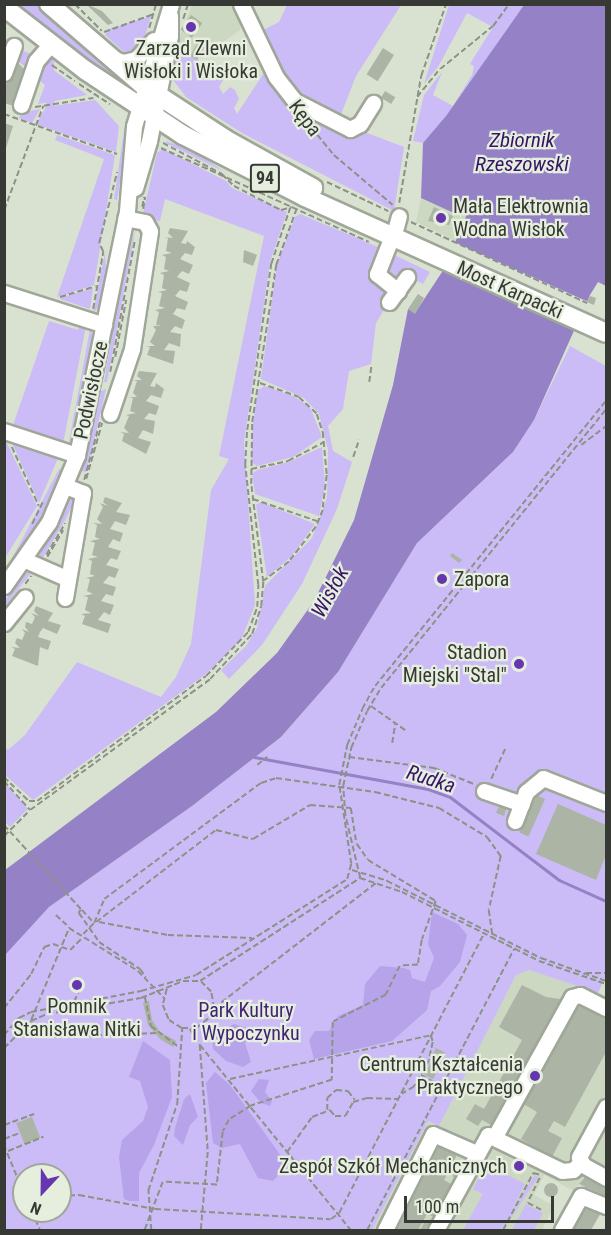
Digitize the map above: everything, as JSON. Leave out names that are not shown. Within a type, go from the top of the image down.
[{"type":"main road","name":"94","points":[[49,4],[100,44],[151,91],[268,164],[445,250]]},
{"type":"main road","name":"94","points":[[4,7],[45,50],[147,112],[264,177],[394,227]]},
{"type":"main road","name":"Most Karpacki","points":[[445,250],[583,312]]},
{"type":"main road","name":"94","points":[[583,312],[606,321]]},
{"type":"main road","name":"94","points":[[583,312],[606,333]]},
{"type":"street","name":"Kępa","points":[[241,4],[287,94],[304,107],[350,129],[360,124],[373,104]]},
{"type":"street","points":[[100,44],[115,61],[130,62],[146,52],[161,30],[171,7]]},
{"type":"street","points":[[151,91],[170,36],[171,7]]},
{"type":"street","points":[[151,91],[161,30]]},
{"type":"street","points":[[4,73],[14,46]]},
{"type":"street","points":[[22,108],[45,50]]},
{"type":"street","name":"Podwisłocze","points":[[4,586],[25,560],[66,486],[77,455],[93,384],[97,323],[131,217],[151,91]]},
{"type":"street","points":[[110,414],[132,349],[150,231],[148,224],[131,217]]},
{"type":"street","points":[[394,227],[377,274],[394,296],[408,277]]},
{"type":"street","name":"Podwisłocze","points":[[4,293],[97,323]]},
{"type":"street","points":[[93,384],[118,388]]},
{"type":"street","name":"Podwisłocze","points":[[4,431],[77,455]]},
{"type":"street","points":[[65,598],[83,493],[66,486]]},
{"type":"street","points":[[25,560],[68,579]]},
{"type":"street","points":[[4,623],[25,597]]},
{"type":"street","points":[[515,821],[532,784],[543,778],[606,802]]},
{"type":"street","points":[[484,791],[522,804]]},
{"type":"street","points":[[495,1136],[572,997],[580,995],[606,1008]]},
{"type":"street","points":[[580,1163],[580,1154],[601,1128],[606,1107]]},
{"type":"street","points":[[385,1230],[433,1134],[476,1153]]},
{"type":"street","points":[[436,1230],[486,1136],[495,1136],[544,1171],[568,1172],[580,1163]]},
{"type":"street","points":[[580,1163],[606,1178]]},
{"type":"street","points":[[562,1230],[581,1196],[606,1206]]},
{"type":"path","points":[[157,151],[164,148],[290,208],[371,242],[394,227],[416,98],[431,38],[446,4]]},
{"type":"path","points":[[416,98],[440,69],[493,26],[509,4]]},
{"type":"path","points":[[100,44],[111,27],[154,14]]},
{"type":"path","points":[[45,50],[111,104]]},
{"type":"path","points":[[4,115],[22,108],[93,98]]},
{"type":"path","points":[[4,210],[43,106]]},
{"type":"path","points":[[4,115],[118,153],[113,197],[106,205],[99,243],[103,252],[97,323]]},
{"type":"path","name":"Kępa","points":[[305,120],[394,227]]},
{"type":"path","points":[[163,143],[225,177],[234,186],[281,210],[290,208]]},
{"type":"path","points":[[131,217],[146,195]]},
{"type":"path","points":[[4,777],[28,801],[37,801],[206,676],[248,632],[255,615],[258,585],[245,465],[247,430],[272,264],[290,208]]},
{"type":"path","points":[[4,836],[30,810],[204,684],[226,664],[255,627],[263,582],[251,469],[258,383],[276,265],[296,209]]},
{"type":"path","points":[[394,227],[583,312]]},
{"type":"path","points":[[57,299],[94,286]]},
{"type":"path","points":[[369,382],[371,368]]},
{"type":"path","points":[[258,383],[307,402],[317,414],[324,442],[327,475],[323,510],[300,550],[263,582]]},
{"type":"path","points":[[4,1035],[20,1018],[35,1011],[154,987],[196,975],[343,882],[351,870],[339,787],[343,764],[356,721],[375,686],[571,449],[606,401]]},
{"type":"path","points":[[360,878],[344,806],[343,788],[349,757],[370,705],[579,447],[606,409]]},
{"type":"path","points":[[571,449],[579,447],[606,426]]},
{"type":"path","points":[[4,431],[39,506]]},
{"type":"path","points":[[353,457],[359,440]]},
{"type":"path","points":[[251,469],[288,461],[324,442]]},
{"type":"path","points":[[28,531],[44,498]]},
{"type":"path","points":[[253,499],[317,521]]},
{"type":"path","points":[[370,705],[405,730]]},
{"type":"path","points":[[392,743],[395,723]]},
{"type":"path","points":[[349,757],[434,768],[469,780],[484,791],[506,747]]},
{"type":"path","points":[[257,765],[267,757]]},
{"type":"path","points":[[95,923],[104,899],[261,783],[276,778],[375,792],[449,811],[487,837],[501,856],[489,910],[493,936]]},
{"type":"path","points":[[4,781],[30,810]]},
{"type":"path","points":[[4,1008],[30,977],[44,947],[72,949],[95,923],[216,830],[252,840],[305,807],[344,806],[352,811],[363,856],[434,898],[434,906],[422,940],[418,965],[400,966],[386,995],[333,1022],[332,1080],[251,1106],[225,1123],[218,1182],[207,1186],[163,1182],[155,1209],[145,1230]]},
{"type":"path","points":[[4,825],[95,923],[168,935],[261,939]]},
{"type":"path","points":[[351,870],[434,906],[514,949],[606,983]]},
{"type":"path","points":[[30,1021],[70,1010],[145,996],[168,989],[183,981],[200,981],[261,939],[360,878],[377,882],[434,906],[484,933],[606,983]]},
{"type":"path","points":[[168,989],[164,998],[165,1013],[182,1028],[190,1029],[206,1022],[214,1008],[371,891],[377,882]]},
{"type":"path","points":[[82,910],[79,913],[99,942],[140,969],[164,998]]},
{"type":"path","points":[[56,915],[69,928],[149,980]]},
{"type":"path","points":[[4,1048],[30,1021],[69,928]]},
{"type":"path","points":[[72,1195],[148,1209],[328,1220],[336,1215],[399,1099],[484,933]]},
{"type":"path","points":[[367,1230],[514,949]]},
{"type":"path","points":[[577,974],[606,973]]},
{"type":"path","points":[[200,981],[211,992],[214,1008]]},
{"type":"path","points":[[70,1010],[82,984],[72,983]]},
{"type":"path","points":[[145,996],[149,1020],[158,1033],[179,1046]]},
{"type":"path","points":[[151,1230],[148,1209],[150,1179],[177,1104],[179,1046],[182,1028]]},
{"type":"path","points":[[190,1029],[200,1045],[230,1079],[336,1215],[351,1230]]},
{"type":"path","points":[[20,1031],[51,1037],[158,1033]]},
{"type":"path","points":[[230,1079],[431,1035]]},
{"type":"path","points":[[401,1094],[412,1089],[429,1061],[431,1035]]},
{"type":"path","points":[[200,1045],[207,1186],[201,1230]]},
{"type":"path","points":[[421,1075],[442,1086]]},
{"type":"path","points":[[327,1111],[327,1098],[336,1090],[348,1091],[355,1101]]},
{"type":"path","points":[[355,1101],[399,1099]]},
{"type":"path","points":[[287,1152],[312,1117],[327,1111],[345,1116],[355,1101]]},
{"type":"path","points":[[4,1125],[34,1114]]},
{"type":"path","points":[[4,1139],[20,1133]]},
{"type":"path","points":[[7,1151],[43,1137]]},
{"type":"path","points":[[4,1145],[12,1163]]},
{"type":"path","points":[[502,1230],[533,1173],[544,1171]]},
{"type":"path","points":[[544,1171],[528,1203],[544,1211]]},
{"type":"shaded area","points":[[192,5],[236,5],[242,14],[240,30],[215,48],[207,43],[197,60],[176,46]]},
{"type":"shaded area","points":[[421,198],[456,214],[457,210],[467,214],[458,242],[416,222]]},
{"type":"shaded area","points":[[432,912],[458,924],[467,935],[460,962],[440,986],[431,991],[427,1010],[392,1041],[314,1059],[309,1040],[315,1031],[329,1031],[338,1016],[363,1005],[365,984],[380,966],[410,970],[412,978],[425,982],[434,958],[428,944]]},
{"type":"shaded area","points":[[529,970],[606,996],[606,1185],[586,1175],[574,1191],[544,1175],[534,1195],[554,1206],[542,1230],[372,1230],[428,1121],[439,1126],[516,975]]},
{"type":"shaded area","points":[[234,1024],[247,1028],[249,1034],[245,1043],[251,1062],[243,1067],[226,1061],[213,1049],[212,1039],[217,1033]]},
{"type":"shaded area","points":[[143,1041],[170,1060],[172,1097],[154,1145],[139,1173],[139,1201],[129,1201],[124,1199],[119,1157],[122,1140],[143,1121],[148,1107],[140,1081],[129,1077]]},
{"type":"shaded area","points":[[215,1072],[230,1085],[284,1160],[282,1171],[273,1181],[258,1178],[240,1144],[222,1148],[213,1143],[206,1083]]},
{"type":"shaded area","points":[[259,1079],[269,1080],[265,1092],[272,1101],[270,1106],[261,1103],[251,1091]]},
{"type":"shaded area","points":[[190,1094],[198,1117],[190,1125],[183,1145],[174,1136],[175,1128],[184,1099]]},
{"type":"green space","points":[[17,5],[41,5],[121,76],[117,81]]},
{"type":"green space","points":[[287,5],[401,5],[356,76],[338,122],[404,147],[394,211],[242,133],[186,97],[170,76],[176,46],[225,77],[219,87],[223,94],[230,87],[235,90],[239,99],[234,108],[237,114],[267,68],[297,112],[302,107],[290,94],[259,32],[279,22]]},
{"type":"green space","points":[[449,5],[524,5],[435,132],[423,143],[413,141],[424,95],[442,72],[433,95],[453,106],[472,75],[474,66],[470,64],[493,27],[467,13],[438,67],[424,84]]},
{"type":"green space","points":[[151,16],[143,43],[132,53],[125,53],[105,35],[109,29]]},
{"type":"green space","points":[[15,47],[33,55],[29,70],[12,56]]},
{"type":"green space","points":[[46,59],[54,59],[54,128],[46,128]]},
{"type":"green space","points":[[40,60],[87,95],[38,104],[45,85],[35,77]]},
{"type":"green space","points":[[95,100],[119,126],[116,152],[36,124],[46,107]]},
{"type":"green space","points":[[40,109],[32,123],[19,118],[21,113]]},
{"type":"green space","points":[[124,131],[129,132],[117,200],[114,199]]},
{"type":"green space","points":[[57,135],[115,155],[94,285],[57,297],[104,159],[55,140]]},
{"type":"green space","points":[[166,141],[193,151],[225,172],[166,143]]},
{"type":"green space","points":[[163,149],[226,181],[232,188],[287,212],[270,262],[244,442],[255,605],[241,640],[206,674],[33,800],[5,775],[4,747],[8,750],[25,735],[77,662],[161,697],[176,677],[191,644],[211,490],[229,459],[219,456],[264,236],[165,199],[160,221],[142,218],[157,153]]},
{"type":"green space","points":[[295,205],[376,235],[383,242],[369,238]]},
{"type":"green space","points":[[300,214],[383,249],[372,272],[394,293],[376,323],[371,364],[349,371],[343,409],[328,426],[333,451],[352,462],[337,509],[302,584],[262,645],[229,679],[221,670],[246,646],[257,628],[265,586],[312,538],[327,498],[328,450],[319,414],[304,398],[261,379],[277,264],[295,217]]},
{"type":"green space","points":[[136,227],[107,382],[104,382],[121,283]]},
{"type":"green space","points":[[105,252],[106,273],[100,305],[93,313]]},
{"type":"green space","points":[[388,252],[430,272],[423,284],[406,274],[399,283],[380,270]]},
{"type":"green space","points":[[93,288],[90,309],[60,299],[62,297]]},
{"type":"green space","points":[[49,321],[78,330],[80,324],[86,326],[63,444],[12,428]]},
{"type":"green space","points":[[90,329],[94,339],[73,438],[69,442]]},
{"type":"green space","name":"Park Kultury i Wypoczynku","points":[[570,346],[606,366],[606,976],[598,993],[529,970],[516,975],[439,1126],[428,1121],[372,1230],[5,1230],[4,955],[49,907],[192,806],[281,737],[338,672],[417,543],[513,452],[534,420]]},
{"type":"green space","points":[[265,386],[293,396],[310,407],[322,437],[293,457],[257,466],[251,462],[253,423],[258,390]]},
{"type":"green space","points":[[106,389],[86,472],[81,471],[101,391]]},
{"type":"green space","points":[[5,439],[37,506],[5,558]]},
{"type":"green space","points":[[11,441],[58,458],[39,503]]},
{"type":"green space","points":[[322,447],[325,485],[319,516],[255,494],[252,474],[257,470],[289,462]]},
{"type":"green space","points":[[59,469],[63,470],[39,522],[5,572]]},
{"type":"green space","points":[[78,492],[66,519],[40,562],[39,556],[72,493]]},
{"type":"green space","points":[[261,502],[315,524],[291,557],[267,577],[256,505]]},
{"type":"green space","points":[[31,568],[34,569],[5,606],[5,600]]},
{"type":"green space","points":[[5,783],[28,809],[10,827],[5,822]]},
{"type":"green space","points":[[486,1164],[525,1184],[501,1230],[463,1230],[483,1194],[473,1189]]},
{"type":"green space","points":[[535,1175],[538,1177],[504,1229],[500,1226]]},
{"type":"green space","points":[[526,1204],[543,1213],[534,1230],[512,1230]]},
{"type":"water","points":[[524,5],[606,5],[606,286],[598,282],[590,295],[534,420],[513,452],[417,543],[338,672],[281,737],[192,806],[49,907],[5,955],[5,870],[216,712],[277,653],[314,601],[354,520],[393,385],[408,309],[415,313],[444,269],[467,214],[457,210],[456,214],[421,198],[423,143],[446,116]]},
{"type":"pier","points":[[454,242],[587,301],[575,329],[442,269]]},
{"type":"building","points":[[86,4],[102,11],[113,23],[108,25]]},
{"type":"building","name":"Zarząd Zlewni Wisłoki i Wisłoka","points":[[191,15],[202,23],[192,38],[180,30]]},
{"type":"building","points":[[200,39],[207,43],[197,60],[190,56]]},
{"type":"building","points":[[383,48],[394,55],[378,81],[367,74]]},
{"type":"building","points":[[19,64],[27,72],[17,107],[4,103],[4,89],[14,66]]},
{"type":"building","points":[[385,91],[395,97],[391,104],[381,98]]},
{"type":"building","points":[[4,123],[13,126],[5,151],[4,151]]},
{"type":"building","name":"Mała Elektrownia Wodna Wisłok","points":[[434,207],[453,216],[449,225],[428,221]]},
{"type":"building","points":[[170,228],[188,231],[181,243],[186,244],[187,241],[195,247],[192,255],[185,253],[180,259],[193,265],[189,274],[182,271],[177,277],[190,283],[187,292],[180,290],[175,296],[188,302],[185,310],[177,308],[173,314],[185,320],[182,329],[175,326],[170,332],[181,334],[180,347],[169,343],[164,350],[175,351],[173,364],[147,355],[150,347],[146,346],[155,346],[150,342],[156,330],[153,326],[162,326],[156,325],[159,312],[155,310],[165,308],[159,306],[162,293],[158,292],[167,290],[162,288],[164,275],[160,273],[169,271],[164,269],[166,257],[162,255],[172,253],[166,251],[168,238],[164,237],[173,238],[168,233]]},
{"type":"building","points":[[244,250],[257,255],[253,266],[243,262]]},
{"type":"building","points":[[418,294],[424,298],[415,314],[408,309]]},
{"type":"building","points":[[590,296],[596,298],[594,305],[587,302]]},
{"type":"building","points":[[139,371],[157,373],[150,386],[155,387],[156,383],[164,389],[161,398],[151,395],[146,401],[159,406],[156,415],[149,413],[144,419],[155,421],[153,434],[143,430],[138,438],[151,442],[146,454],[122,441],[124,434],[120,432],[129,433],[124,428],[129,416],[126,415],[136,413],[130,411],[133,398],[129,397],[137,397],[133,393],[137,381],[133,380],[142,380],[137,376]]},
{"type":"building","points":[[105,497],[122,503],[116,512],[130,515],[126,525],[115,521],[110,529],[123,533],[120,542],[113,539],[108,547],[121,551],[117,560],[111,558],[106,565],[119,569],[115,578],[109,576],[103,583],[116,587],[113,596],[106,594],[101,601],[114,605],[110,615],[104,612],[98,620],[111,624],[108,633],[82,624],[85,616],[81,614],[91,613],[85,610],[88,597],[83,596],[93,594],[87,591],[90,579],[86,578],[95,576],[90,574],[92,561],[88,559],[98,557],[92,555],[95,543],[90,541],[100,539],[95,537],[97,525],[93,523],[102,524],[97,519],[103,507],[100,503],[108,506],[103,502]]},
{"type":"building","points":[[452,553],[462,560],[459,563],[450,556]]},
{"type":"building","points":[[36,606],[53,613],[48,621],[61,625],[57,634],[43,628],[40,632],[38,637],[51,641],[48,650],[40,647],[38,666],[12,656],[15,649],[11,647],[20,648],[15,643],[17,638],[22,640],[25,633],[22,629],[29,632],[25,627],[26,622],[32,624],[35,617],[31,613],[39,616],[34,611]]},
{"type":"building","points":[[536,795],[545,799],[528,837],[519,832]]},
{"type":"building","points":[[500,804],[507,806],[504,816],[496,813]]},
{"type":"building","points":[[558,804],[606,825],[606,855],[596,880],[536,854]]},
{"type":"building","points":[[522,985],[546,997],[560,999],[555,1015],[491,1125],[482,1120],[478,1126],[466,1119],[475,1104],[484,1109],[522,1040],[499,1027]]},
{"type":"building","points":[[579,1000],[606,1015],[606,1052],[565,1127],[554,1121],[548,1131],[562,1138],[552,1157],[521,1139],[537,1112],[522,1103]]},
{"type":"building","points":[[149,1001],[152,1020],[160,1032],[176,1041],[173,1047],[160,1039],[148,1025],[143,1003]]},
{"type":"building","points":[[436,1048],[446,1053],[436,1067],[438,1070],[433,1079],[423,1074],[433,1060],[431,1058]]},
{"type":"building","points":[[32,1117],[40,1137],[24,1144],[16,1123]]},
{"type":"building","points":[[441,1142],[459,1150],[453,1163],[463,1166],[456,1179],[448,1172],[444,1180],[453,1185],[436,1218],[427,1214],[418,1230],[397,1230]]},
{"type":"building","points":[[586,1176],[606,1187],[606,1196],[579,1184]]},
{"type":"building","points":[[548,1183],[554,1183],[558,1190],[554,1197],[548,1197],[544,1193],[544,1187]]},
{"type":"building","points":[[585,1202],[602,1211],[591,1230],[570,1230]]},
{"type":"building","points":[[425,1221],[431,1224],[430,1230],[420,1230]]},
{"type":"waterway","name":"Rudka","points":[[254,757],[428,789],[450,797],[559,880],[606,901]]},
{"type":"place","name":"Zarząd Zlewni Wisłoki i Wisłoka","points":[[191,27]]},
{"type":"place","name":"Mała Elektrownia Wodna Wisłok","points":[[441,218]]},
{"type":"place","name":"Zapora","points":[[442,579]]},
{"type":"place","name":"Stadion Miejski \"Stal\"","points":[[519,664]]},
{"type":"place","name":"Pomnik Stanisława Nitki","points":[[77,985]]},
{"type":"place","name":"Centrum Kształcenia Praktycznego","points":[[535,1076]]},
{"type":"place","name":"Zespół Szkół Mechanicznych","points":[[519,1166]]},
{"type":"water label","name":"Zbiornik Rzeszowski","points":[[522,152]]},
{"type":"water label","name":"Wisłok","points":[[330,592]]}]
